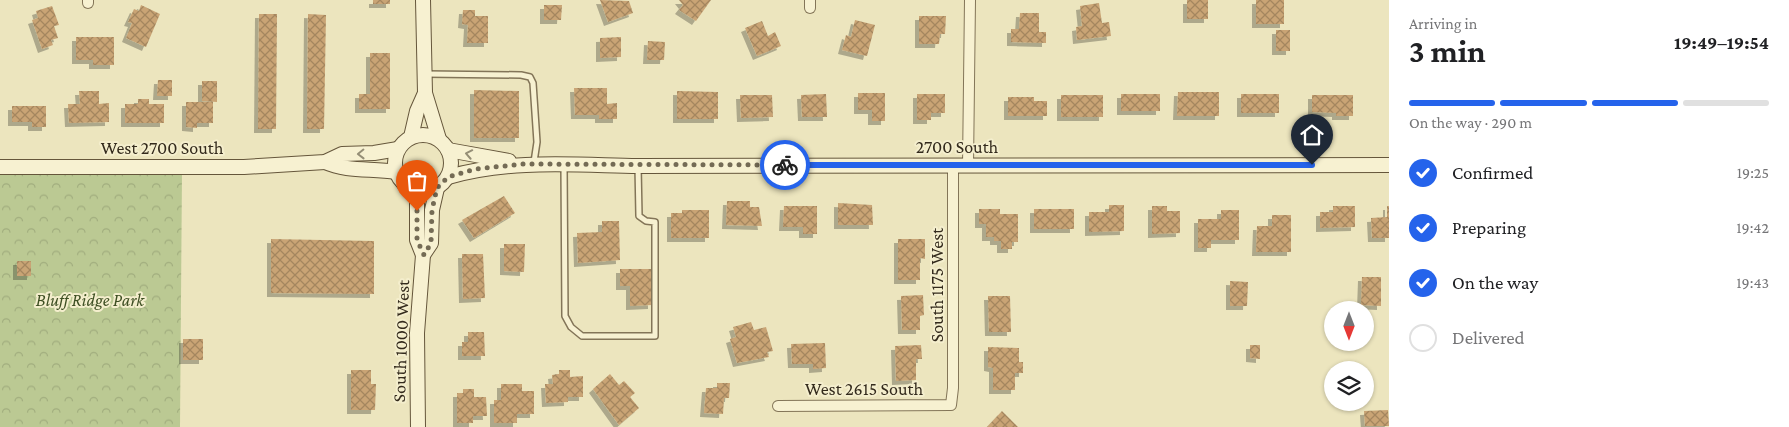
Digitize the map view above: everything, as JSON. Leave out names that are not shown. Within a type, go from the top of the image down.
[{"type":"main road","points":[[423,0],[425,93],[451,164],[448,177]]},
{"type":"main road","points":[[425,93],[417,111],[411,137],[398,149],[395,156],[396,172],[406,185],[417,191],[437,188],[448,177],[475,169],[529,164]]},
{"type":"main road","points":[[411,137],[425,135],[443,145],[529,164]]},
{"type":"main road","name":"West 2700 South","points":[[0,167],[244,166],[325,162],[342,154],[374,153],[398,149]]},
{"type":"main road","name":"West 2700 South","points":[[325,162],[340,169],[375,169],[396,172]]},
{"type":"main road","name":"2700 South","points":[[529,164],[638,166],[1389,165]]},
{"type":"main road","name":"South 1000 West","points":[[418,427],[417,333],[424,255],[431,243],[432,210],[437,188]]},
{"type":"main road","name":"South 1000 West","points":[[417,191],[417,240],[424,255]]},
{"type":"street","points":[[968,166],[970,0]]},
{"type":"street","name":"South 1175 West","points":[[951,405],[953,388],[953,165]]},
{"type":"street","name":"West 2615 South","points":[[778,406],[951,405]]},
{"type":"lane","points":[[425,74],[521,75],[530,77],[533,83],[537,142],[529,164]]},
{"type":"lane","points":[[564,165],[565,316],[571,326],[582,336],[655,336],[655,222],[646,221],[639,216],[638,166]]},
{"type":"green space","name":"Bluff Ridge Park","points":[[182,172],[180,427],[0,427],[0,173]]},
{"type":"building","points":[[373,0],[390,0],[390,4],[373,4]]},
{"type":"building","points":[[600,0],[629,1],[633,13],[608,22]]},
{"type":"building","points":[[679,0],[711,0],[696,21],[679,10],[683,5]]},
{"type":"building","points":[[1187,0],[1208,0],[1208,19],[1187,19]]},
{"type":"building","points":[[1256,0],[1284,0],[1284,24],[1256,24]]},
{"type":"building","points":[[1099,3],[1102,23],[1109,22],[1111,36],[1077,40],[1076,27],[1082,26],[1080,6]]},
{"type":"building","points":[[141,5],[160,14],[146,47],[126,38],[132,23],[128,22],[134,9],[139,11]]},
{"type":"building","points":[[544,5],[562,5],[561,20],[544,20]]},
{"type":"building","points":[[52,6],[59,25],[54,26],[58,38],[51,40],[53,45],[42,49],[32,20],[38,18],[36,11]]},
{"type":"building","points":[[463,10],[475,10],[475,16],[488,16],[488,43],[467,43],[468,25],[462,24]]},
{"type":"building","points":[[1020,13],[1039,13],[1039,32],[1046,32],[1046,43],[1011,42],[1011,29],[1019,29]]},
{"type":"building","points":[[259,14],[277,14],[276,129],[258,129]]},
{"type":"building","points":[[308,14],[326,15],[324,129],[307,129]]},
{"type":"building","points":[[919,16],[946,16],[945,34],[940,34],[939,44],[919,44]]},
{"type":"building","points":[[855,20],[875,25],[867,56],[842,50],[846,35],[851,37]]},
{"type":"building","points":[[762,21],[768,36],[775,32],[781,46],[757,56],[745,28]]},
{"type":"building","points":[[1276,30],[1290,30],[1290,51],[1276,51]]},
{"type":"building","points":[[76,37],[114,37],[114,65],[93,65],[93,60],[76,60]]},
{"type":"building","points":[[621,37],[621,57],[600,58],[600,38]]},
{"type":"building","points":[[648,41],[665,42],[664,60],[647,60]]},
{"type":"building","points":[[370,53],[390,53],[390,109],[359,109],[359,94],[370,94]]},
{"type":"building","points":[[158,80],[172,80],[172,96],[157,96]]},
{"type":"building","points":[[202,81],[217,81],[217,102],[202,101]]},
{"type":"building","points":[[574,88],[607,88],[607,104],[617,103],[617,119],[599,119],[599,115],[575,115]]},
{"type":"building","points":[[474,90],[519,91],[519,138],[474,138]]},
{"type":"building","points":[[79,91],[99,91],[99,104],[109,103],[109,122],[69,123],[68,104],[80,104]]},
{"type":"building","points":[[677,91],[718,92],[718,119],[677,119]]},
{"type":"building","points":[[1178,92],[1219,92],[1219,116],[1177,116]]},
{"type":"building","points":[[858,93],[885,93],[885,121],[872,121],[872,110],[858,110]]},
{"type":"building","points":[[826,94],[827,117],[802,117],[801,95]]},
{"type":"building","points":[[917,94],[945,94],[945,113],[931,113],[931,120],[917,120]]},
{"type":"building","points":[[1121,94],[1160,94],[1160,111],[1121,111]]},
{"type":"building","points":[[1241,94],[1279,94],[1279,113],[1241,113]]},
{"type":"building","points":[[740,95],[772,95],[773,117],[741,118]]},
{"type":"building","points":[[1061,95],[1103,95],[1103,117],[1061,117]]},
{"type":"building","points":[[1312,95],[1353,95],[1353,116],[1336,116],[1336,113],[1312,112]]},
{"type":"building","points":[[1008,97],[1034,97],[1034,101],[1047,101],[1047,116],[1008,116]]},
{"type":"building","points":[[138,99],[149,99],[149,104],[164,104],[164,123],[125,123],[125,104],[138,104]]},
{"type":"building","points":[[186,102],[213,102],[213,123],[197,123],[197,128],[186,127]]},
{"type":"building","points":[[12,106],[46,106],[46,127],[32,127],[32,122],[12,122]]},
{"type":"building","points":[[504,196],[515,213],[474,238],[462,220]]},
{"type":"building","points":[[727,201],[750,201],[750,207],[759,207],[762,226],[726,225]]},
{"type":"building","points":[[838,203],[872,205],[873,225],[838,225]]},
{"type":"building","points":[[1109,205],[1124,205],[1124,231],[1089,232],[1089,212],[1109,212]]},
{"type":"building","points":[[784,206],[817,206],[817,234],[803,234],[803,227],[783,227]]},
{"type":"building","points":[[1152,206],[1167,206],[1167,211],[1180,211],[1180,233],[1152,234]]},
{"type":"building","points":[[1333,206],[1355,206],[1355,227],[1320,228],[1320,212],[1333,212]]},
{"type":"building","points":[[1387,206],[1389,206],[1389,238],[1372,238],[1371,218],[1387,217]]},
{"type":"building","points":[[979,209],[1000,209],[1000,214],[1018,214],[1018,242],[1012,242],[1012,249],[1001,249],[1001,241],[994,241],[994,237],[986,237],[986,224],[979,224]]},
{"type":"building","points":[[1034,209],[1074,209],[1074,229],[1034,229]]},
{"type":"building","points":[[682,210],[709,210],[709,238],[671,238],[671,213],[682,213]]},
{"type":"building","points":[[1221,210],[1239,210],[1239,240],[1211,240],[1211,248],[1198,248],[1198,219],[1221,219]]},
{"type":"building","points":[[1272,215],[1291,215],[1291,252],[1256,252],[1257,226],[1272,226]]},
{"type":"building","points":[[602,221],[619,221],[620,260],[578,263],[577,233],[602,232]]},
{"type":"building","points":[[271,239],[374,241],[374,294],[271,293]]},
{"type":"building","points":[[898,239],[925,239],[925,259],[920,258],[920,280],[898,280]]},
{"type":"building","points":[[504,244],[525,244],[524,272],[504,271]]},
{"type":"building","points":[[462,254],[483,254],[485,298],[463,299]]},
{"type":"building","points":[[17,261],[31,261],[31,276],[17,276]]},
{"type":"building","points":[[620,269],[652,269],[652,305],[630,306],[630,286],[620,286]]},
{"type":"building","points":[[1362,277],[1381,277],[1381,306],[1374,306],[1374,301],[1361,301]]},
{"type":"building","points":[[1230,281],[1248,282],[1247,306],[1230,306]]},
{"type":"building","points":[[923,295],[924,315],[920,316],[920,330],[902,330],[901,296]]},
{"type":"building","points":[[988,296],[1010,296],[1011,332],[989,332]]},
{"type":"building","points":[[751,322],[754,330],[766,327],[773,351],[767,352],[769,357],[737,363],[730,339],[736,337],[733,327]]},
{"type":"building","points":[[468,332],[484,332],[485,356],[462,356],[462,342],[468,342]]},
{"type":"building","points":[[183,339],[203,339],[203,360],[183,360]]},
{"type":"building","points":[[825,343],[826,368],[813,369],[813,364],[792,364],[791,344]]},
{"type":"building","points":[[921,345],[922,359],[916,359],[916,380],[896,381],[895,346]]},
{"type":"building","points":[[1250,345],[1260,345],[1260,359],[1250,358]]},
{"type":"building","points":[[988,347],[1019,348],[1019,362],[1023,362],[1023,373],[1015,373],[1015,390],[993,390],[993,368],[988,367]]},
{"type":"building","points":[[351,370],[371,370],[371,384],[376,384],[375,410],[351,410]]},
{"type":"building","points":[[559,370],[570,370],[570,377],[583,376],[583,397],[568,397],[568,402],[546,403],[545,384],[553,384],[552,375],[559,374]]},
{"type":"building","points":[[610,374],[619,385],[624,381],[635,393],[630,397],[639,408],[619,425],[593,389]]},
{"type":"building","points":[[717,383],[730,383],[729,398],[724,398],[723,414],[704,413],[706,388],[717,388]]},
{"type":"building","points":[[501,384],[522,384],[522,391],[534,391],[534,414],[517,414],[517,423],[494,423],[494,400],[501,400]]},
{"type":"building","points":[[463,389],[474,389],[474,397],[486,397],[487,416],[473,416],[473,423],[457,423],[457,393],[463,393]]},
{"type":"building","points":[[1388,410],[1389,426],[1365,426],[1364,411]]},
{"type":"building","points":[[1002,411],[1018,427],[987,427]]},
{"type":"way so far","points":[[417,211],[417,240],[424,255],[431,243],[432,210],[437,188],[448,177],[475,169],[524,164],[638,166],[785,165]]},
{"type":"route","points":[[785,165],[1312,165]]}]
